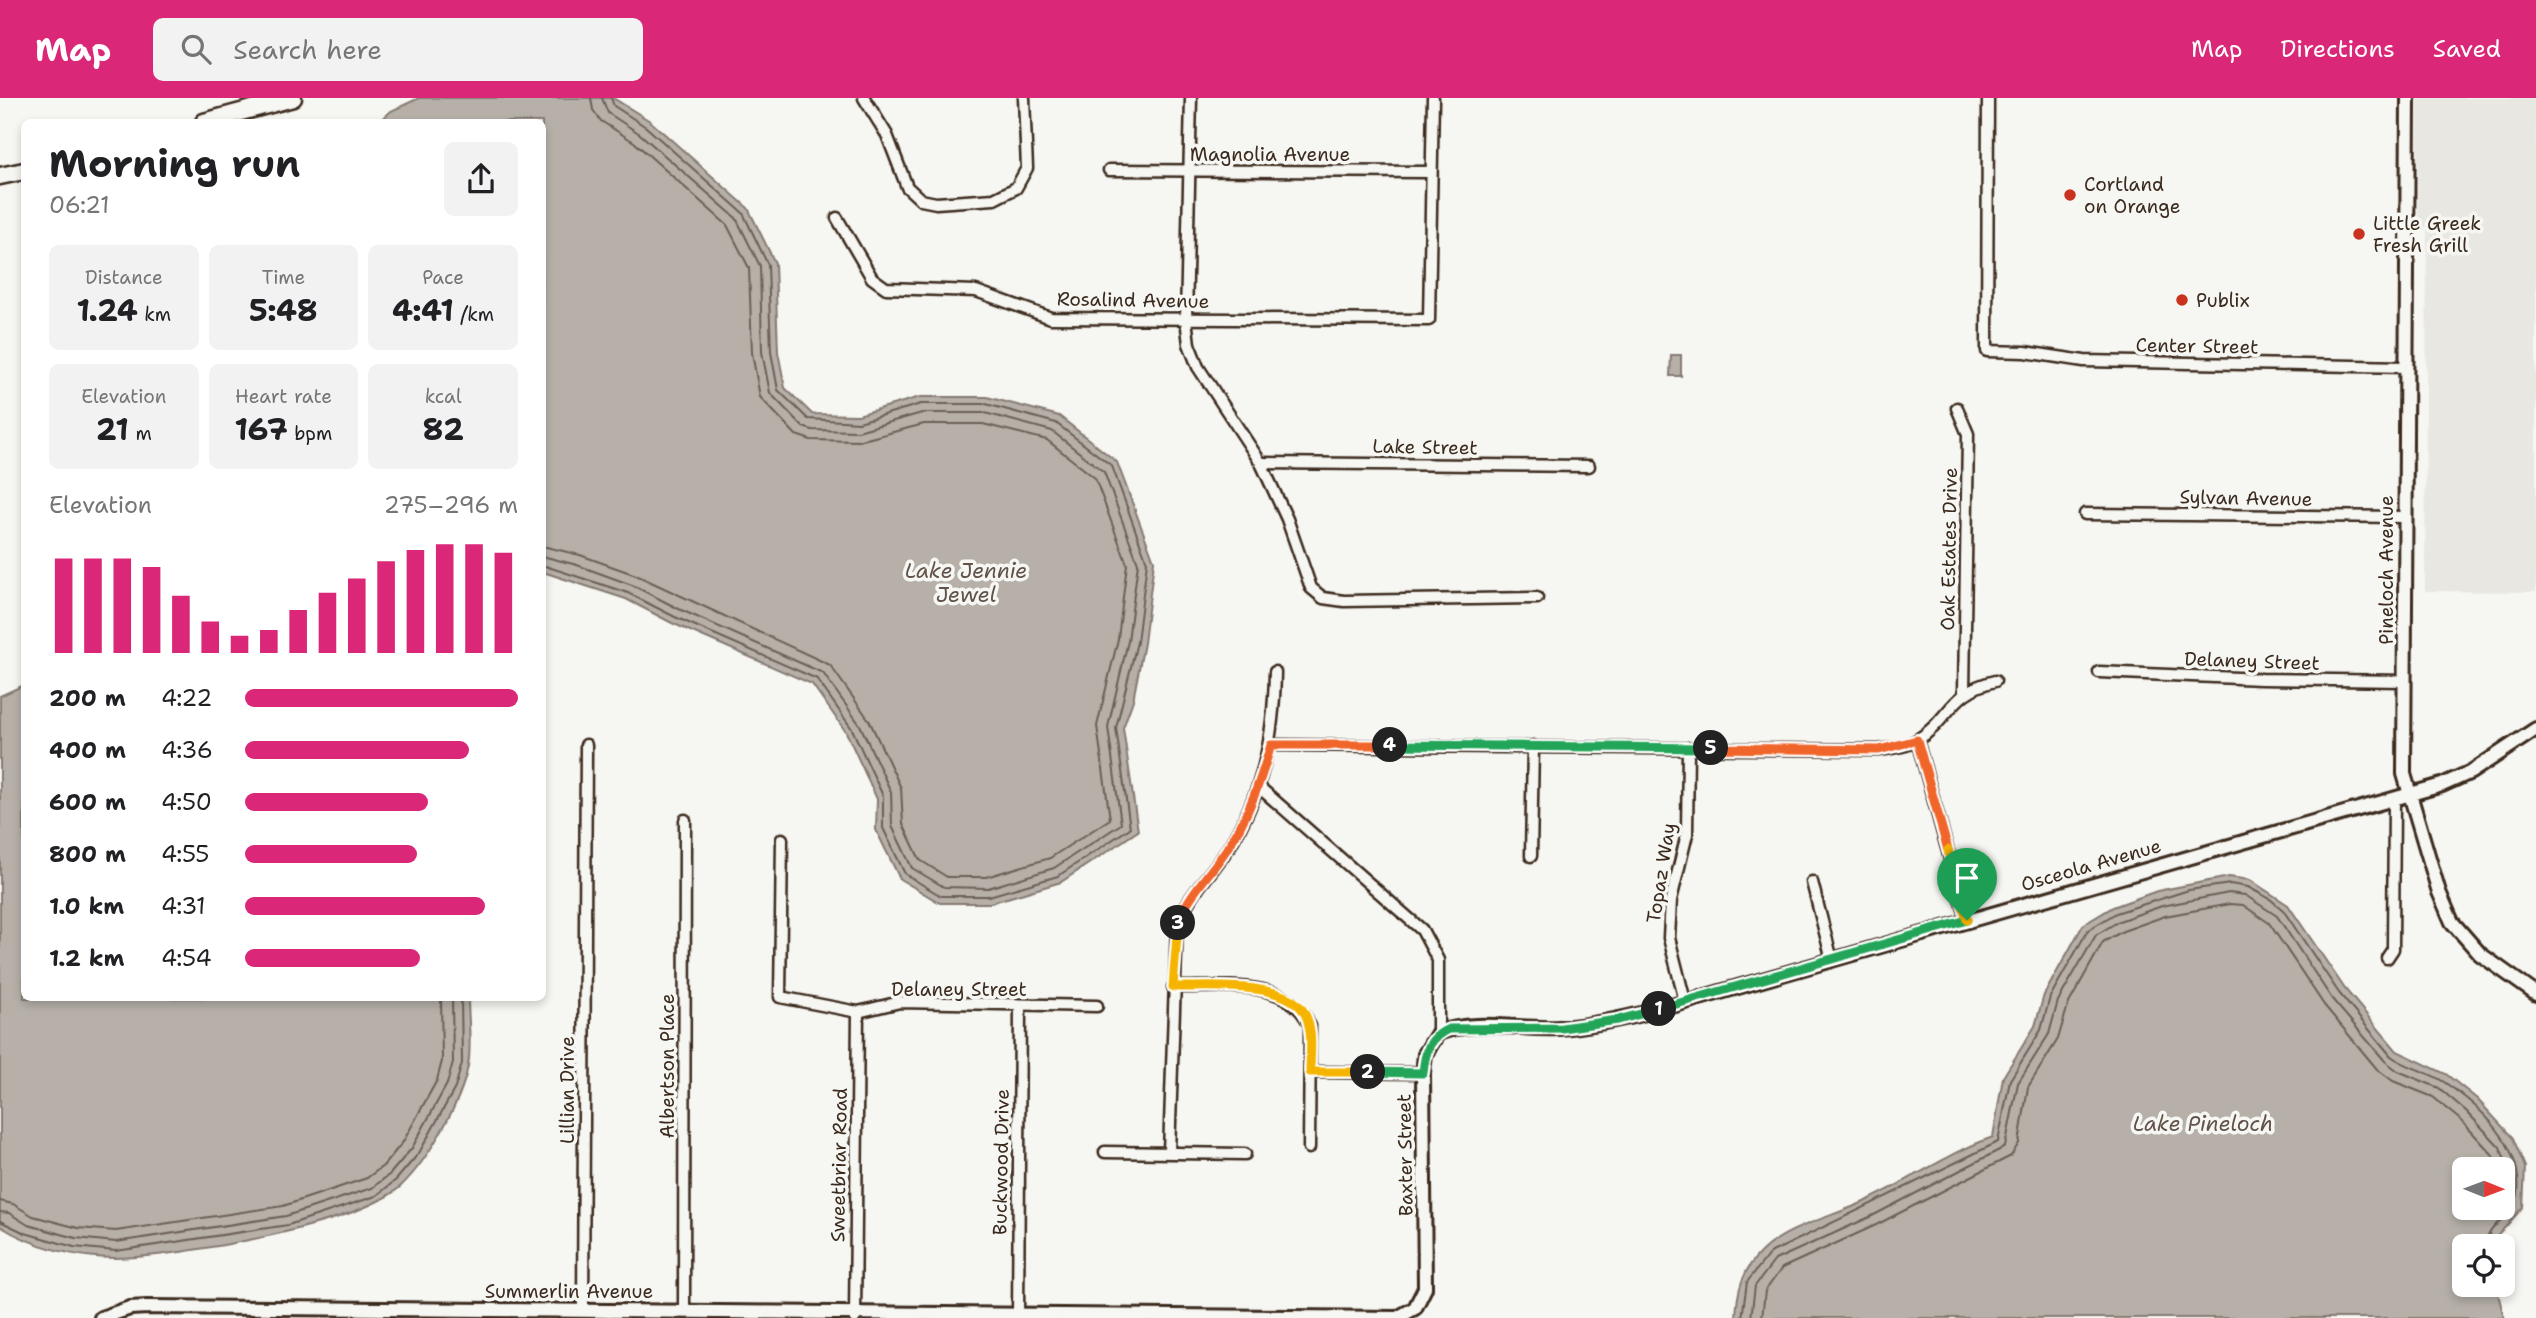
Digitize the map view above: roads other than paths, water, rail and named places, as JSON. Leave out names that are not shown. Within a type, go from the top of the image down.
[{"type":"main road","points":[[215,119],[293,98]]},
{"type":"main road","points":[[0,176],[21,172]]},
{"type":"street","points":[[864,98],[887,135],[907,187],[921,200],[936,203],[995,199],[1016,188],[1027,168],[1024,98]]},
{"type":"street","points":[[1191,98],[1186,318],[1189,344],[1198,367],[1261,463],[1287,519],[1303,569],[1315,594],[1333,600],[1537,598]]},
{"type":"street","points":[[1431,172],[1433,98]]},
{"type":"street","name":"Center Street","points":[[1988,98],[1987,351],[2025,352],[2084,361],[2406,367]]},
{"type":"street","name":"Pineloch Avenue","points":[[2408,98],[2404,774],[2439,892],[2452,922],[2480,954],[2536,994]]},
{"type":"street","name":"Magnolia Avenue","points":[[1109,170],[1431,172]]},
{"type":"street","name":"Rosalind Avenue","points":[[837,218],[872,278],[886,288],[976,291],[1051,318],[1429,320],[1431,172]]},
{"type":"street","name":"Oak Estates Drive","points":[[1958,408],[1968,434],[1964,692]]},
{"type":"street","name":"Lake Street","points":[[1261,463],[1589,467]]},
{"type":"street","name":"Sylvan Avenue","points":[[2085,514],[2406,517]]},
{"type":"street","points":[[1169,1153],[1174,941],[1184,905],[1240,830],[1259,787],[1271,745],[1275,672]]},
{"type":"street","name":"Delaney Street","points":[[2099,672],[2404,681]]},
{"type":"street","points":[[1271,745],[1879,750],[1917,740],[1964,692],[1974,686],[1995,681]]},
{"type":"street","name":"Osceola Avenue","points":[[1438,1033],[1464,1027],[1535,1029],[1589,1025],[1685,1001],[2411,794],[2464,776],[2536,729]]},
{"type":"street","points":[[1917,740],[1967,920]]},
{"type":"street","name":"Lillian Drive","points":[[583,1310],[586,745]]},
{"type":"street","points":[[1531,856],[1533,746]]},
{"type":"street","name":"Topaz Way","points":[[1685,1001],[1669,938],[1671,900],[1687,834],[1689,748]]},
{"type":"street","name":"Baxter Street","points":[[1259,787],[1422,930],[1433,945],[1438,960],[1438,1033],[1425,1054],[1423,1073],[1427,1274],[1425,1288],[1415,1308]]},
{"type":"street","points":[[2387,958],[2393,948],[2394,799]]},
{"type":"street","name":"Albertson Place","points":[[684,1311],[685,820]]},
{"type":"street","name":"Delaney Street","points":[[782,839],[780,997],[858,1012],[900,1002],[1097,1006]]},
{"type":"street","points":[[1812,882],[1832,960]]},
{"type":"street","points":[[1173,987],[1259,989],[1283,996],[1303,1010],[1310,1026],[1309,1148]]},
{"type":"street","name":"Buckwood Drive","points":[[1018,1316],[1020,1006]]},
{"type":"street","name":"Sweetbriar Road","points":[[855,1316],[858,1012]]},
{"type":"street","points":[[1310,1072],[1423,1073]]},
{"type":"street","points":[[1105,1152],[1245,1154]]},
{"type":"street","name":"Summerlin Avenue","points":[[101,1318],[130,1308],[297,1313],[450,1314],[583,1310],[855,1316],[1397,1318],[1415,1308]]},
{"type":"water","name":"Lake Jennie Jewel","points":[[419,98],[613,98],[650,121],[748,208],[775,263],[778,352],[785,388],[812,414],[858,415],[920,397],[987,397],[1059,416],[1117,462],[1154,561],[1144,643],[1133,700],[1123,728],[1138,831],[1061,882],[990,903],[940,903],[900,879],[876,830],[877,799],[846,732],[812,684],[672,623],[626,599],[546,573],[546,119],[382,119],[391,111]]},
{"type":"water","points":[[1671,355],[1681,355],[1681,376],[1670,376]]},
{"type":"water","points":[[21,686],[21,1001],[468,1001],[470,1049],[464,1081],[442,1130],[422,1161],[401,1186],[379,1201],[308,1226],[222,1245],[144,1256],[116,1258],[70,1253],[26,1240],[0,1226],[0,696]]},
{"type":"water","name":"Lake Pineloch","points":[[2229,877],[2250,880],[2288,905],[2345,989],[2397,1051],[2446,1074],[2477,1099],[2513,1138],[2525,1167],[2523,1207],[2515,1216],[2515,1157],[2452,1157],[2452,1220],[2512,1220],[2499,1234],[2452,1234],[2452,1297],[2499,1297],[2504,1318],[1736,1318],[1739,1290],[1745,1273],[1755,1258],[1773,1242],[1797,1228],[1864,1202],[1960,1151],[1993,1137],[2003,1077],[2035,1026],[2044,995],[2083,925],[2113,907],[2157,891]]},
{"type":"place","name":"Cortland on Orange","points":[[2070,195]]},
{"type":"place","name":"Little Greek Fresh Grill","points":[[2359,234]]},
{"type":"place","name":"Publix","points":[[2182,300]]}]
